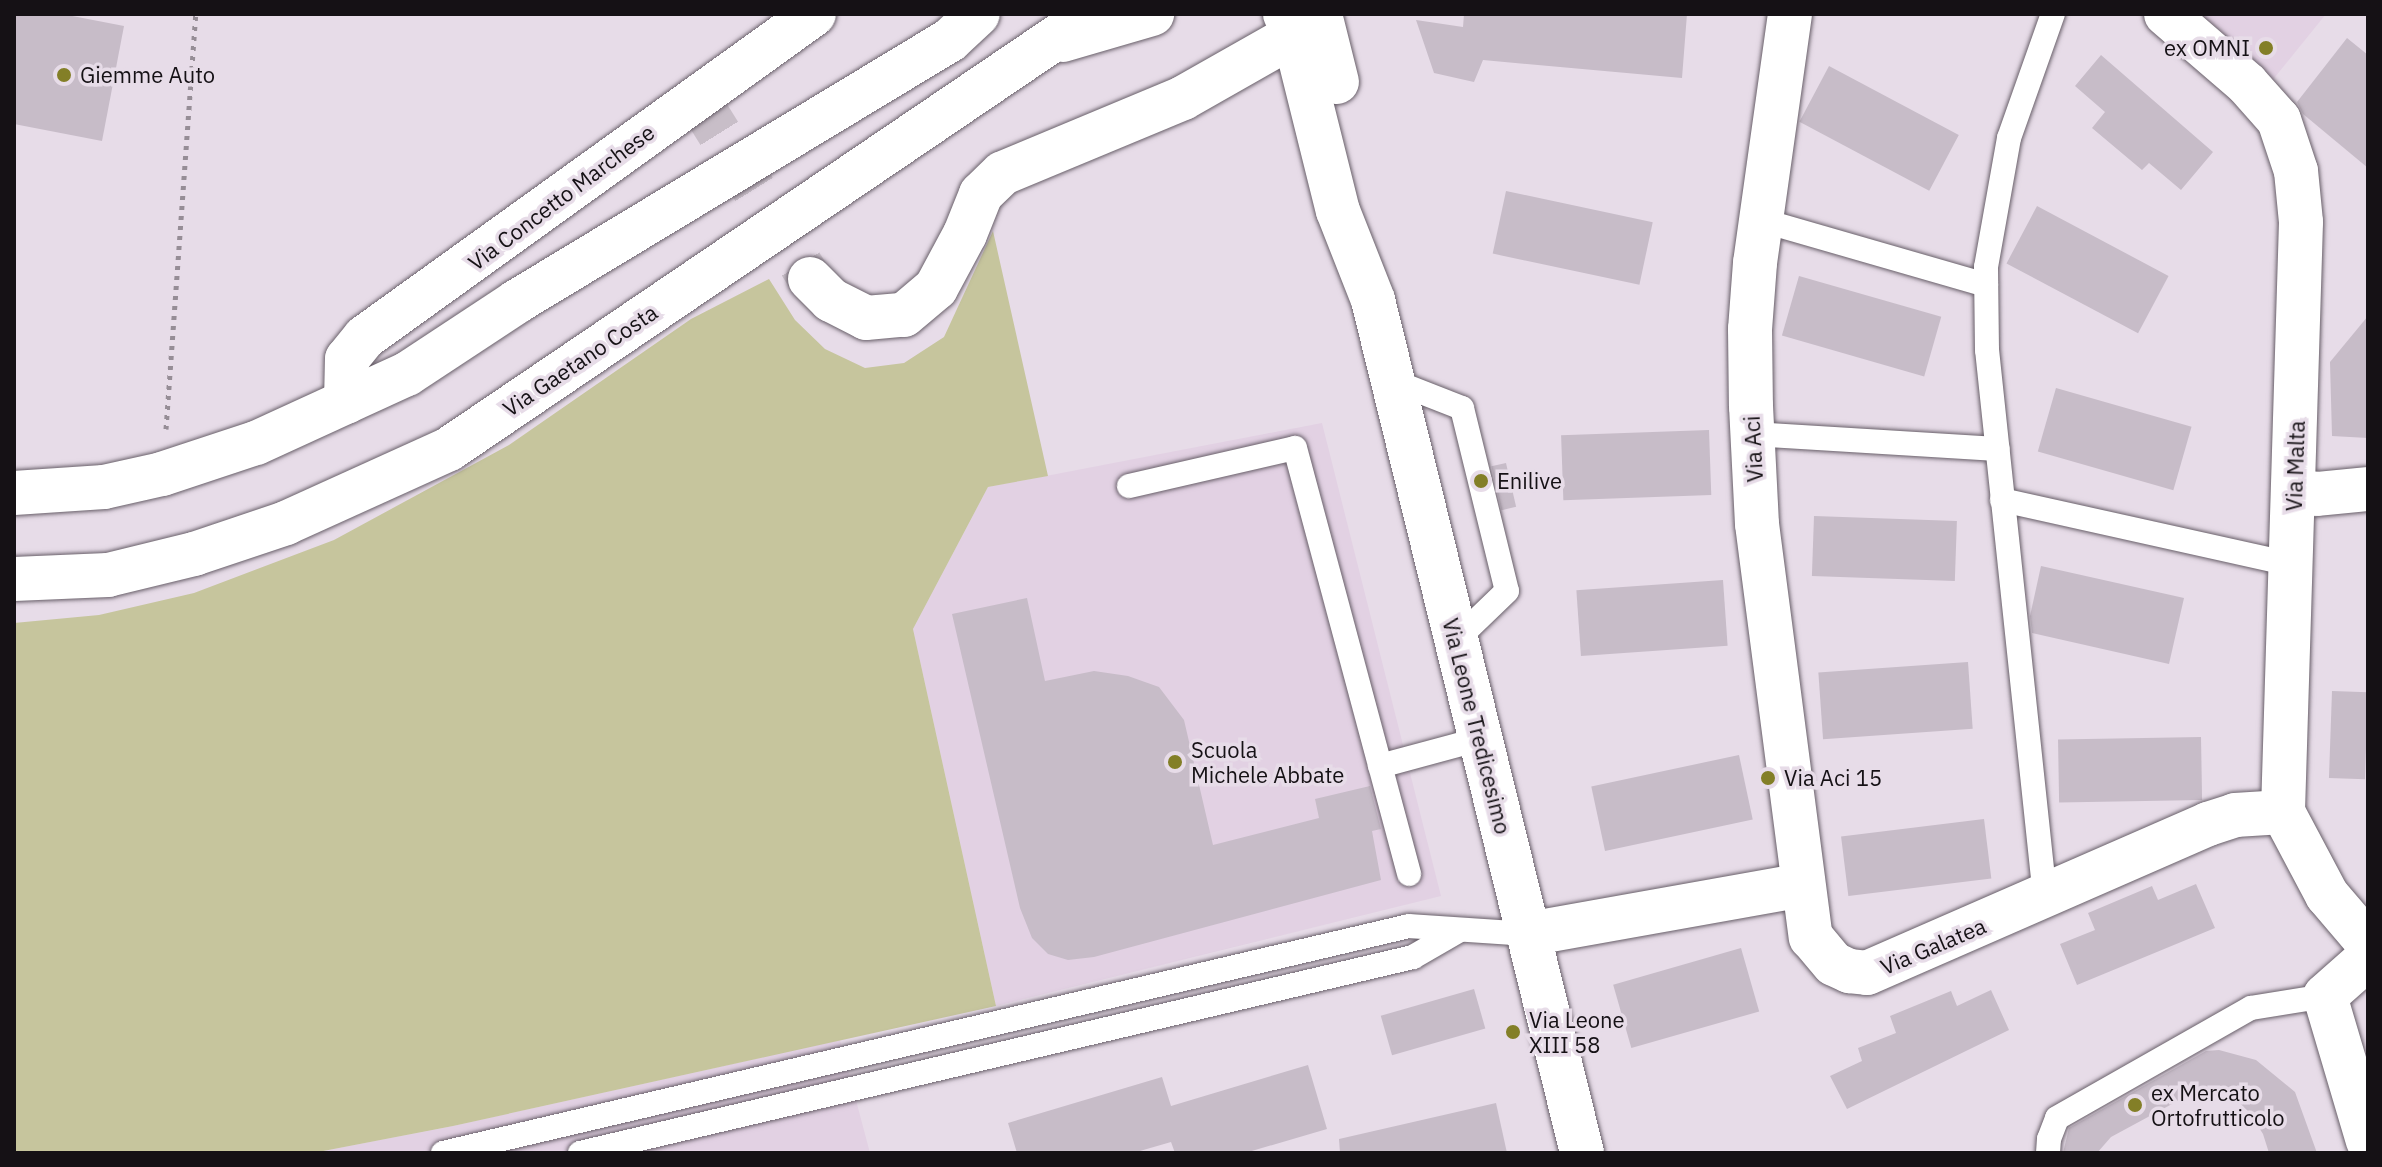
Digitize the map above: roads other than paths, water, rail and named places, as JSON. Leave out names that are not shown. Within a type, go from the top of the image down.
[{"type":"street","name":"Via Concetto Marchese","points":[[346,402],[347,359],[365,337],[456,275],[696,96],[814,14]]},
{"type":"street","points":[[14,493],[104,487],[162,474],[256,443],[407,374],[516,302],[950,40],[978,14]]},
{"type":"street","name":"Via Gaetano Costa","points":[[14,579],[108,575],[194,554],[286,523],[449,449],[832,186],[1050,45],[1091,14]]},
{"type":"street","points":[[1050,45],[1152,14]]},
{"type":"street","name":"Via Aci","points":[[1790,14],[1761,220],[1750,329],[1757,524],[1802,885]]},
{"type":"street","name":"Via Malta","points":[[2166,14],[2247,84],[2279,120],[2296,171],[2301,222],[2283,812],[2327,895],[2368,943]]},
{"type":"street","points":[[810,279],[831,300],[866,318],[904,315],[936,288],[965,234],[981,194],[1003,173],[1183,98],[1299,21]]},
{"type":"street","name":"Via Leone Tredicesimo","points":[[1299,21],[1338,211],[1373,300],[1582,1153]]},
{"type":"street","points":[[2294,491],[2317,494],[2368,489]]},
{"type":"street","name":"Via Galatea","points":[[1802,885],[1811,937],[1821,952],[1849,971],[1867,973],[2208,824],[2235,815],[2283,812]]},
{"type":"street","points":[[1528,934],[1802,885]]},
{"type":"street","points":[[2368,958],[2325,996],[2368,1141]]},
{"type":"lane","points":[[2045,897],[1987,350],[1986,267],[2009,138],[2053,14]]},
{"type":"lane","points":[[1761,220],[1986,285]]},
{"type":"lane","points":[[1393,381],[1462,408],[1507,591],[1456,640]]},
{"type":"lane","points":[[1752,434],[1998,449]]},
{"type":"lane","points":[[1129,486],[1295,448],[1409,874]]},
{"type":"lane","points":[[2002,500],[2291,564]]},
{"type":"lane","points":[[1380,766],[1480,739]]},
{"type":"lane","points":[[443,1153],[1409,926],[1528,934]]},
{"type":"lane","points":[[580,1153],[1413,957],[1458,931]]},
{"type":"lane","points":[[2048,1153],[2049,1139],[2057,1118],[2251,1008],[2325,996]]},
{"type":"tunnel","points":[[696,96],[810,279]]},
{"type":"place","name":"ex OMNI","points":[[2266,48]]},
{"type":"place","name":"Giemme Auto","points":[[64,75]]},
{"type":"place","name":"Enilive","points":[[1481,481]]},
{"type":"place","name":"Scuola Michele Abbate","points":[[1175,762]]},
{"type":"place","name":"Via Aci 15","points":[[1768,778]]},
{"type":"place","name":"Via Leone XIII 58","points":[[1513,1032]]},
{"type":"place","name":"ex Mercato Ortofrutticolo","points":[[2135,1105]]}]
